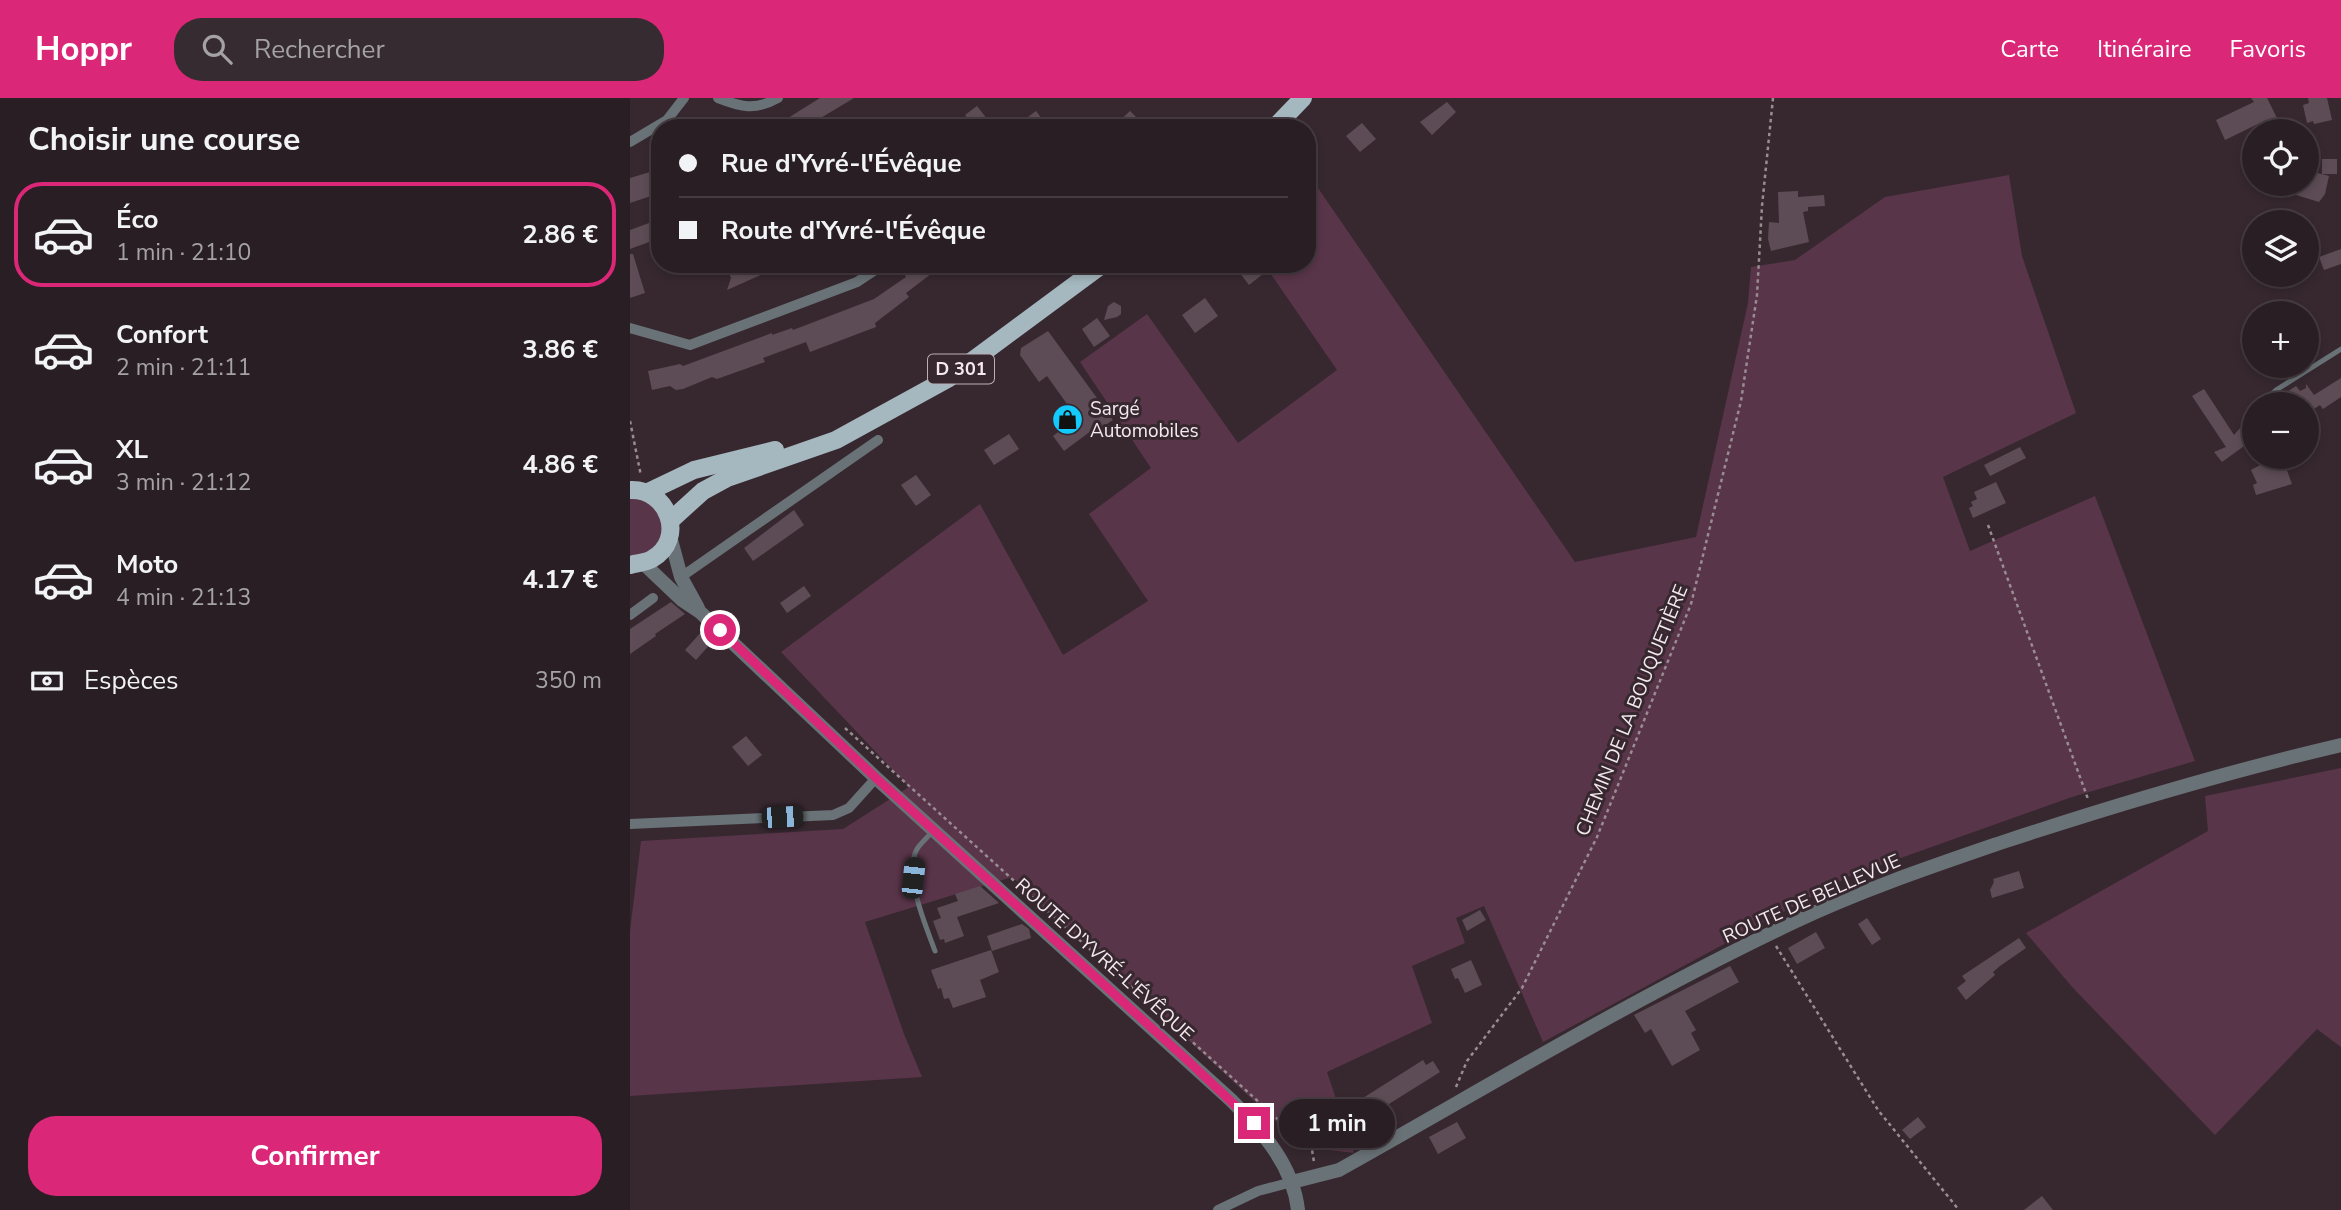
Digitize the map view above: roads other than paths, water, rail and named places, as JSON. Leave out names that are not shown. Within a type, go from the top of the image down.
[{"type":"main road","points":[[1283,119],[1303,98]]},
{"type":"main road","name":"D 301","points":[[670,528],[703,491],[727,478],[836,440],[949,378],[1090,273]]},
{"type":"main road","name":"D 301","points":[[636,489],[694,470],[779,449],[862,424]]},
{"type":"main road","points":[[634,564],[660,553],[670,528],[666,509],[659,499],[636,489]]},
{"type":"street","points":[[668,119],[684,98]]},
{"type":"street","points":[[718,98],[752,108],[778,98]]},
{"type":"street","points":[[630,142],[651,130]]},
{"type":"street","points":[[630,328],[690,345],[857,282],[870,273]]},
{"type":"street","points":[[681,577],[878,440]]},
{"type":"street","points":[[670,528],[681,577],[700,612]]},
{"type":"street","points":[[634,564],[700,612]]},
{"type":"street","points":[[630,615],[653,598]]},
{"type":"street","name":"ROUTE D'YVRÉ-L'ÉVÊQUE","points":[[700,612],[876,778],[1231,1100],[1273,1146],[1292,1182],[1298,1210]]},
{"type":"street","name":"ROUTE DE BELLEVUE","points":[[1292,1182],[1339,1170],[1659,989],[1795,921],[1939,863],[2093,812],[2236,770],[2341,745]]},
{"type":"street","points":[[630,824],[833,815],[849,808],[876,778]]},
{"type":"street","points":[[1218,1210],[1258,1191],[1292,1182]]},
{"type":"lane","points":[[2274,392],[2341,349]]},
{"type":"lane","points":[[934,830],[916,851],[913,878],[916,900],[935,951]]},
{"type":"place","name":"Sargé Automobiles","points":[[1067,419]]}]
